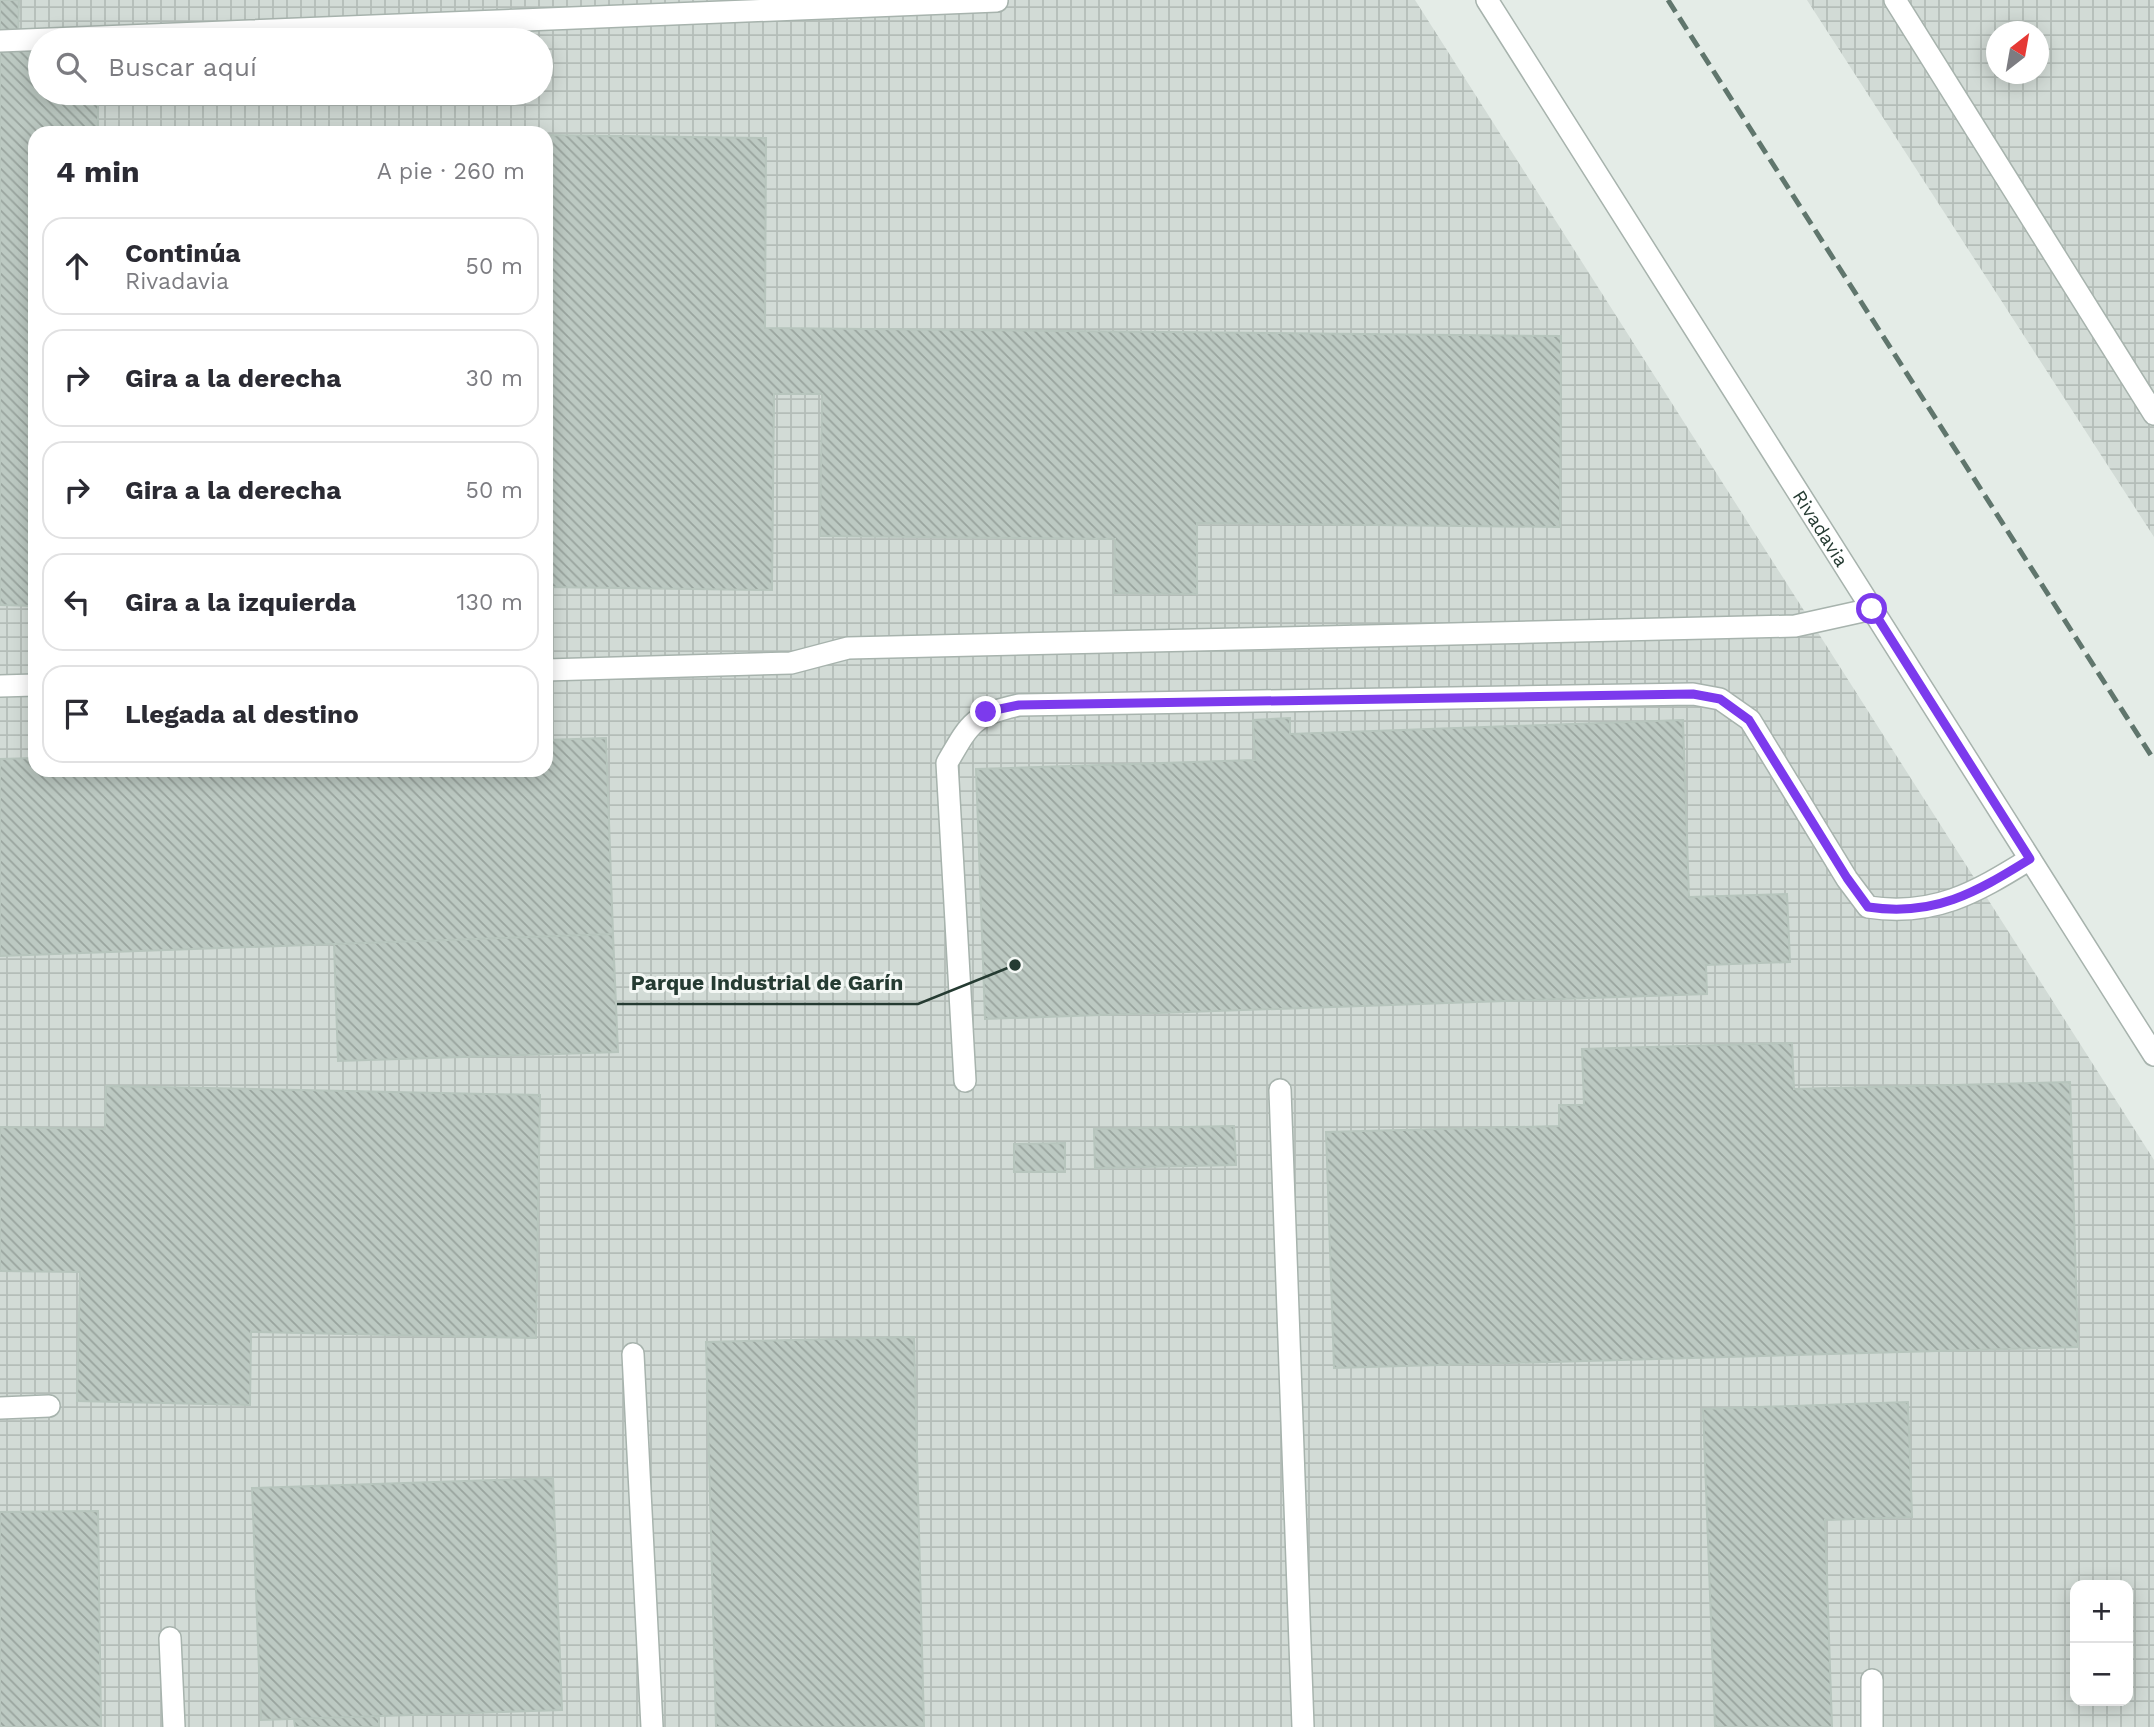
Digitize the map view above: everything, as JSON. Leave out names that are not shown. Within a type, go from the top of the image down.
[{"type":"street","name":"Rivadavia","points":[[1487,0],[2154,1055]]},
{"type":"street","points":[[1895,0],[2154,414]]},
{"type":"street","points":[[324,28],[997,1]]},
{"type":"street","points":[[0,41],[28,40]]},
{"type":"street","points":[[553,670],[791,663],[848,648],[1794,626],[1872,609]]},
{"type":"street","points":[[0,686],[28,685]]},
{"type":"street","points":[[965,1081],[947,763],[966,730],[986,712],[1019,705],[1693,694],[1720,699],[1749,720],[1847,878],[1868,907],[1900,912],[1948,902],[1996,880],[2030,859]]},
{"type":"street","points":[[1280,1090],[1303,1727]]},
{"type":"street","points":[[633,1354],[652,1727]]},
{"type":"street","points":[[0,1408],[50,1406]]},
{"type":"street","points":[[170,1638],[174,1727]]},
{"type":"street","points":[[1872,1680],[1872,1727]]},
{"type":"shaded area","points":[[0,0],[1415,0],[2154,1160],[2154,1727],[0,1727]]},
{"type":"shaded area","points":[[1807,0],[2154,0],[2154,537]]},
{"type":"building","points":[[0,0],[19,0],[18,51],[28,51],[28,105],[98,105],[98,126],[28,126],[28,606],[0,605]]},
{"type":"building","points":[[553,135],[766,138],[765,328],[1561,336],[1560,527],[1197,523],[1197,594],[1114,593],[1115,539],[820,536],[822,394],[774,394],[772,590],[553,587]]},
{"type":"building","points":[[1290,718],[1290,734],[1683,720],[1689,897],[1787,894],[1790,962],[1706,965],[1707,994],[985,1019],[976,769],[1255,760],[1253,720]]},
{"type":"building","points":[[606,738],[613,934],[0,956],[0,759],[28,758],[28,777],[553,777],[553,740]]},
{"type":"building","points":[[613,934],[618,1052],[338,1061],[334,944]]},
{"type":"building","points":[[1792,1043],[1794,1089],[2070,1082],[2078,1347],[1334,1368],[1326,1132],[1559,1126],[1559,1105],[1584,1105],[1582,1049]]},
{"type":"building","points":[[106,1086],[540,1095],[536,1338],[251,1332],[250,1405],[77,1401],[80,1272],[0,1271],[0,1127],[105,1129]]},
{"type":"building","points":[[1234,1126],[1236,1165],[1095,1168],[1094,1129]]},
{"type":"building","points":[[1065,1143],[1065,1172],[1014,1172],[1014,1144]]},
{"type":"building","points":[[914,1337],[924,1727],[716,1727],[706,1342]]},
{"type":"building","points":[[1908,1402],[1912,1517],[1825,1520],[1832,1727],[1715,1727],[1703,1409]]},
{"type":"building","points":[[553,1478],[562,1710],[261,1720],[252,1488]]},
{"type":"building","points":[[98,1511],[101,1727],[0,1727],[0,1512]]},
{"type":"building","points":[[379,1716],[379,1727],[295,1727],[294,1719]]},
{"type":"railway","points":[[1668,0],[2154,760]]},
{"type":"place","name":"Parque Industrial de Garín","points":[[1015,965]]},
{"type":"route","points":[[986,712],[1019,705],[1693,694],[1720,699],[1749,720],[1847,878],[1868,907],[1900,912],[1948,902],[1996,880],[2030,859],[1872,609]]}]
